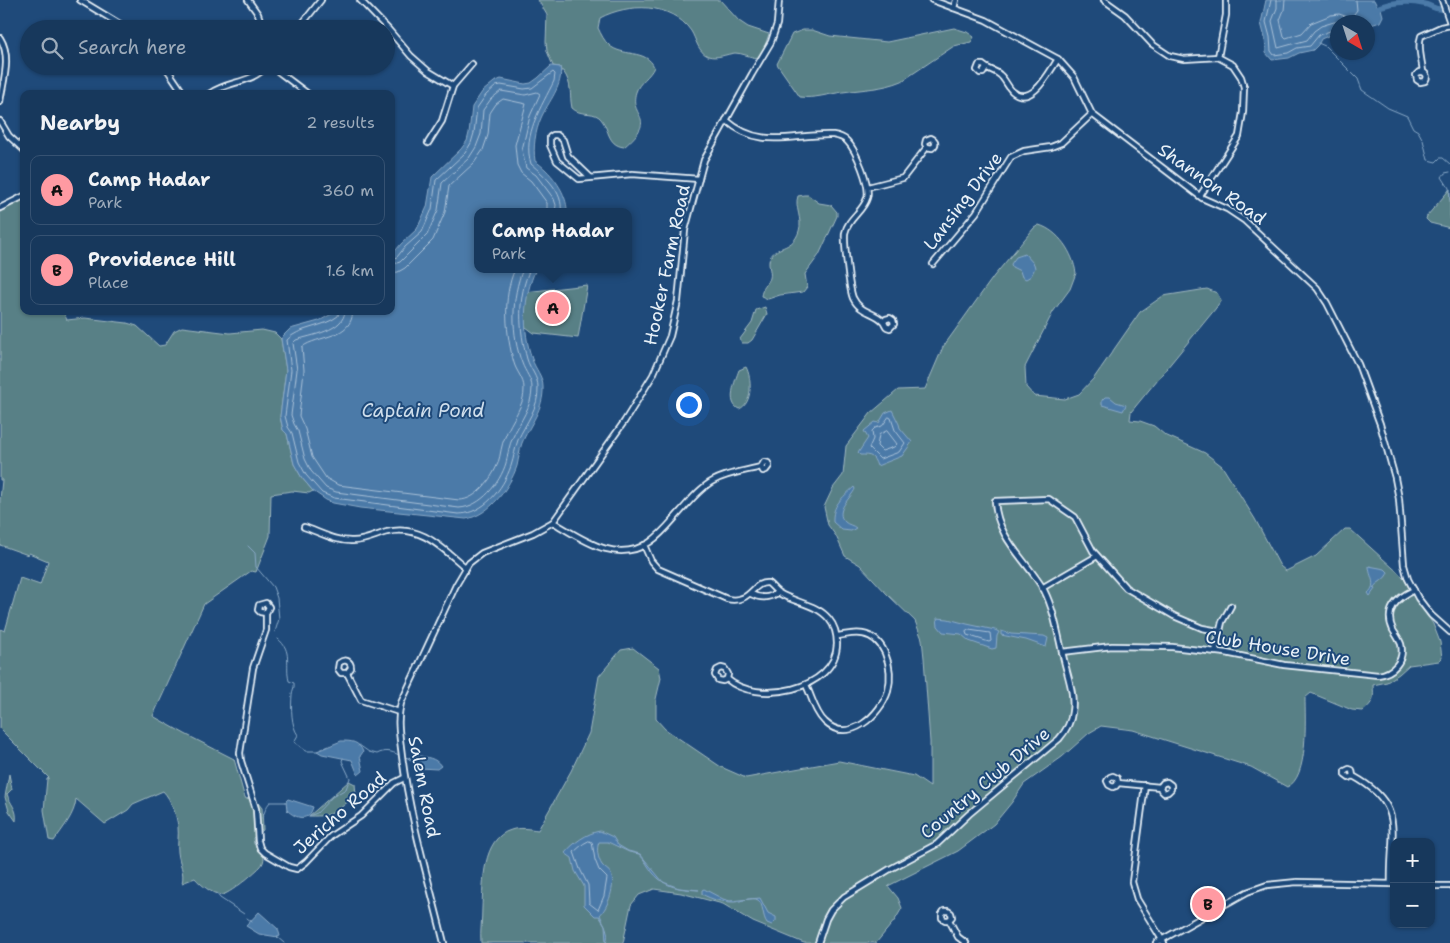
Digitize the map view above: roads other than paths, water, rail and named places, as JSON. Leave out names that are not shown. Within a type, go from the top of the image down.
[{"type":"street","points":[[80,0],[113,20]]},
{"type":"street","points":[[248,0],[260,20]]},
{"type":"street","points":[[305,20],[321,0]]},
{"type":"street","points":[[360,0],[379,20]]},
{"type":"street","name":"Hooker Farm Road","points":[[456,585],[465,567],[472,559],[553,522],[635,406],[666,350],[678,301],[687,223],[706,157],[771,42],[777,24],[779,0]]},
{"type":"street","name":"Shannon Road","points":[[932,0],[1003,28],[1058,59],[1074,77],[1092,114],[1200,196],[1233,212],[1245,221],[1312,283],[1327,303],[1365,381],[1380,424],[1399,499],[1404,565],[1408,579],[1431,615],[1450,632]]},
{"type":"street","points":[[954,8],[956,0]]},
{"type":"street","points":[[1104,0],[1111,2],[1152,44],[1170,56],[1184,59],[1218,57],[1233,66],[1241,77],[1244,87],[1243,113],[1239,136],[1200,196]]},
{"type":"street","points":[[1218,57],[1226,15],[1226,0]]},
{"type":"street","points":[[1423,72],[1419,42],[1422,36],[1441,26],[1450,24],[1442,0]]},
{"type":"street","points":[[0,38],[5,48],[6,57],[0,102]]},
{"type":"street","points":[[395,38],[428,71],[453,86]]},
{"type":"street","points":[[986,68],[1001,75],[1015,92],[1026,95],[1031,94],[1038,88],[1058,59]]},
{"type":"street","points":[[428,142],[442,121],[453,86],[472,64]]},
{"type":"street","points":[[171,75],[181,90]]},
{"type":"street","points":[[217,90],[254,78],[258,75]]},
{"type":"street","points":[[279,75],[302,90]]},
{"type":"street","name":"Lansing Drive","points":[[933,264],[976,213],[1011,157],[1024,150],[1060,144],[1092,114]]},
{"type":"street","points":[[726,120],[741,131],[761,138],[783,139],[828,134],[840,136],[847,140],[853,149],[868,187],[865,205],[847,227],[846,245],[854,299],[863,309],[884,322]]},
{"type":"street","points":[[0,121],[7,134],[20,146]]},
{"type":"street","points":[[590,177],[568,156],[563,140],[557,135],[550,137],[553,151],[560,164],[576,178],[582,179],[632,174],[699,179]]},
{"type":"street","points":[[868,187],[903,178],[927,147]]},
{"type":"street","points":[[0,208],[20,198]]},
{"type":"street","points":[[553,522],[594,545],[608,550],[622,551],[644,546],[660,534],[707,485],[720,478],[760,468]]},
{"type":"street","name":"Country Club Drive","points":[[818,943],[831,910],[844,897],[890,869],[937,844],[969,814],[1042,754],[1063,734],[1070,721],[1073,700],[1051,607],[1042,588],[1004,535],[998,521],[995,501],[1049,499],[1075,518],[1097,556]]},
{"type":"street","points":[[304,527],[353,542],[395,531],[416,532],[436,542],[465,567]]},
{"type":"street","points":[[644,546],[653,564],[668,574],[738,600],[751,594],[760,584],[765,582],[778,592],[823,612],[832,624],[837,636],[837,648],[832,661],[818,678],[806,685],[789,689],[752,691],[739,687],[727,679]]},
{"type":"street","points":[[1042,588],[1097,556],[1122,584],[1132,592],[1174,616],[1202,628],[1219,631]]},
{"type":"street","name":"Salem Road","points":[[444,943],[404,778],[398,726],[403,698],[456,585]]},
{"type":"street","name":"Club House Drive","points":[[1062,652],[1112,646],[1172,647],[1298,666],[1370,675],[1385,674],[1394,669],[1401,657],[1400,643],[1391,623],[1391,608],[1401,596],[1414,590]]},
{"type":"street","points":[[751,594],[763,598],[770,597],[778,592]]},
{"type":"street","points":[[1214,652],[1219,631],[1231,606]]},
{"type":"street","name":"Jericho Road","points":[[266,613],[266,630],[253,668],[241,748],[241,761],[256,809],[260,848],[265,853],[293,869],[297,869],[331,836],[361,816],[394,783],[404,778]]},
{"type":"street","points":[[806,685],[822,719],[836,729],[850,729],[864,724],[881,706],[888,690],[890,679],[887,657],[880,645],[873,638],[863,634],[837,636]]},
{"type":"street","points":[[347,673],[361,700],[399,712]]},
{"type":"street","points":[[1353,776],[1380,796],[1389,807],[1391,814],[1392,883]]},
{"type":"street","points":[[1118,783],[1160,786]]},
{"type":"street","points":[[1145,785],[1132,882],[1137,899],[1163,942]]},
{"type":"street","points":[[1156,943],[1163,942],[1247,892],[1267,884],[1296,882],[1390,884]]},
{"type":"street","points":[[1435,886],[1450,886]]},
{"type":"street","points":[[949,920],[958,937],[966,943]]},
{"type":"water","points":[[1266,0],[1374,0],[1377,6],[1380,5],[1383,16],[1380,22],[1375,24],[1375,15],[1330,15],[1330,35],[1321,39],[1313,50],[1299,53],[1289,58],[1272,60],[1266,53],[1261,23]]},
{"type":"water","name":"Captain Pond","points":[[551,66],[560,67],[561,74],[558,87],[537,129],[534,156],[535,161],[546,170],[560,188],[567,208],[474,208],[474,273],[535,273],[528,291],[525,325],[532,359],[543,383],[543,395],[539,409],[522,443],[514,474],[504,491],[491,506],[483,512],[466,519],[360,508],[326,500],[313,491],[302,478],[294,464],[287,434],[283,430],[280,416],[286,370],[281,339],[290,329],[319,321],[330,315],[395,315],[395,251],[417,229],[427,207],[432,177],[467,141],[472,107],[482,92],[494,82],[501,79],[525,84],[531,83]]},
{"type":"water","points":[[1025,254],[1034,264],[1035,268],[1031,276],[1026,279],[1011,264],[1016,257]]},
{"type":"water","points":[[1105,397],[1110,397],[1116,402],[1126,405],[1123,411],[1102,405],[1102,400]]},
{"type":"water","points":[[892,410],[900,428],[912,442],[902,456],[877,466],[871,456],[858,453],[868,438],[864,431],[875,422],[879,423],[885,413]]},
{"type":"water","points":[[854,487],[855,489],[844,504],[841,513],[845,522],[856,528],[851,531],[842,530],[833,522],[834,511],[839,502]]},
{"type":"water","points":[[1369,566],[1385,569],[1388,572],[1373,588],[1375,589],[1370,596],[1368,593],[1373,583]]},
{"type":"water","points":[[937,618],[999,632],[996,648],[992,649],[969,641],[961,634],[943,632],[938,626]]},
{"type":"water","points":[[1001,631],[1011,634],[1044,636],[1048,638],[1046,647],[1026,640],[1001,635]]},
{"type":"water","points":[[341,741],[354,742],[363,752],[360,756],[363,771],[358,775],[352,760],[322,754],[317,751]]},
{"type":"water","points":[[417,755],[433,759],[441,766],[437,769],[420,768],[408,758]]},
{"type":"water","points":[[288,799],[313,807],[311,812],[302,818],[294,815],[287,810],[286,801]]},
{"type":"water","points":[[600,831],[613,837],[618,845],[628,851],[640,854],[663,882],[653,873],[639,854],[629,852],[608,842],[599,842],[599,860],[610,873],[613,884],[606,907],[600,915],[604,924],[599,916],[595,916],[584,905],[584,886],[575,871],[572,858],[565,853],[581,839]]},
{"type":"water","points":[[704,889],[730,901],[747,899],[726,902],[702,894]]},
{"type":"water","points":[[760,898],[768,913],[776,917],[776,921],[772,925],[765,920],[760,902],[753,899]]},
{"type":"water","points":[[259,912],[278,929],[280,936],[259,934],[246,926]]},
{"type":"water","points":[[605,926],[607,932],[606,943]]},
{"type":"waterway","points":[[1374,9],[1392,3],[1405,2],[1442,9]]},
{"type":"waterway","points":[[1318,43],[1325,46],[1358,79],[1362,90],[1388,108],[1407,116],[1413,128],[1418,131],[1423,140],[1428,160],[1436,162],[1443,158],[1450,164]]},
{"type":"waterway","points":[[1450,172],[1445,173],[1442,177],[1449,188],[1450,200]]},
{"type":"waterway","points":[[248,546],[255,553],[256,567],[273,587],[277,598],[279,619],[275,632]]},
{"type":"waterway","points":[[278,639],[283,644],[287,653],[289,681],[294,683],[292,716],[298,735],[294,742],[306,751],[317,751]]},
{"type":"waterway","points":[[358,746],[377,754],[388,751],[399,755]]},
{"type":"waterway","points":[[309,816],[317,813],[332,797],[346,789],[350,778],[342,761],[343,758]]},
{"type":"waterway","points":[[262,818],[270,802],[286,802]]},
{"type":"waterway","points":[[216,893],[220,898],[244,914]]},
{"type":"waterway","points":[[247,918],[252,922]]},
{"type":"waterway","points":[[277,937],[284,943]]},
{"type":"place","name":"Camp Hadar","points":[[553,308]]},
{"type":"place","name":"Providence Hill","points":[[1208,904]]}]
